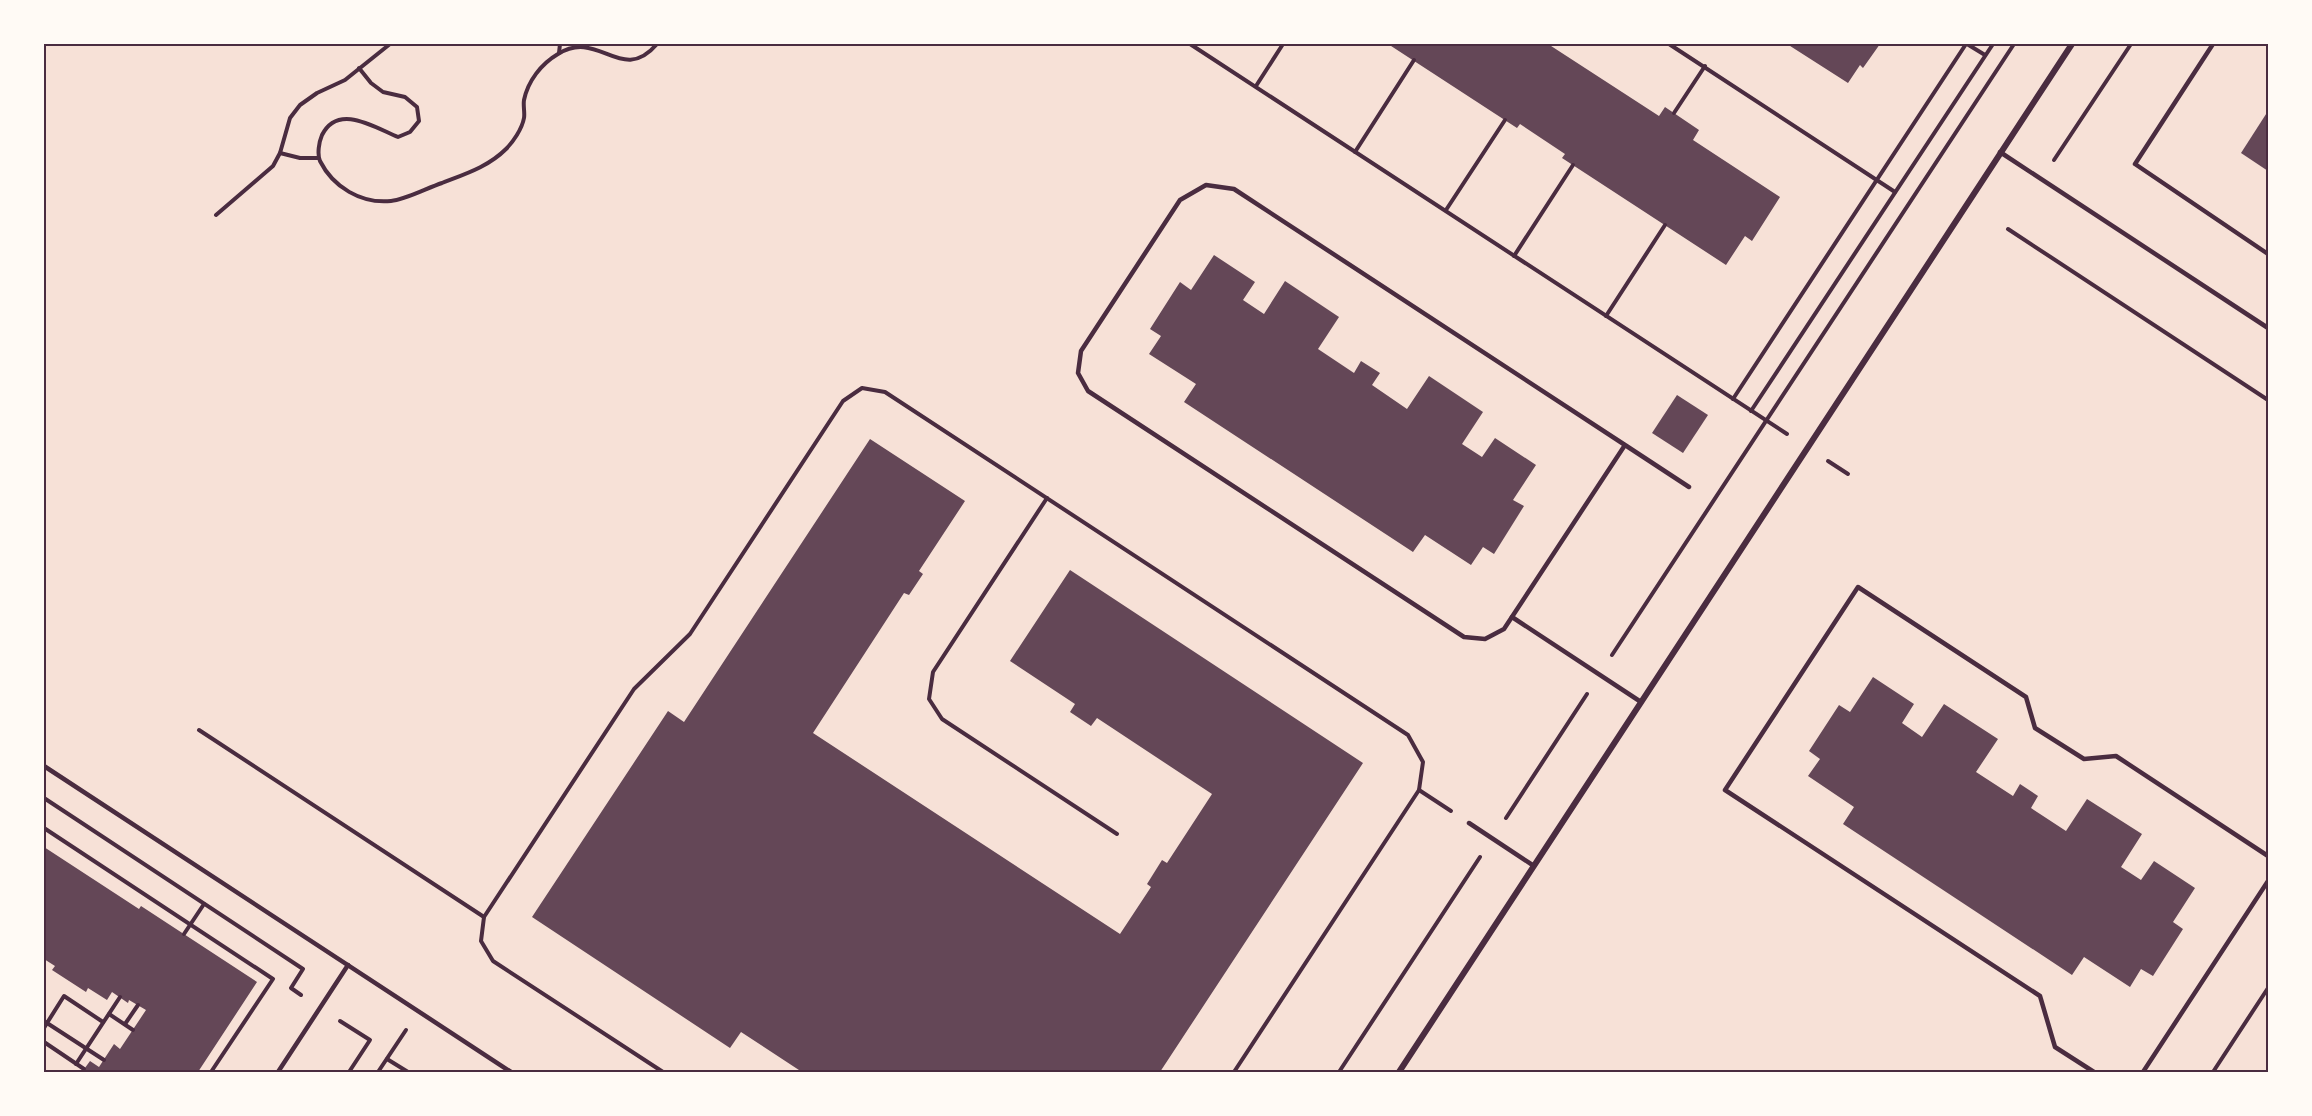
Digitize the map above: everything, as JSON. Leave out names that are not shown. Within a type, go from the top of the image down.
[{"type":"street","points":[[1399,1072],[2072,44]]},
{"type":"lane","points":[[2213,44],[2135,164],[2268,254]]},
{"type":"lane","points":[[2000,152],[2268,328]]},
{"type":"lane","points":[[1625,445],[1504,629],[1485,639],[1464,637],[1088,391],[1078,374],[1081,351],[1180,200],[1206,185],[1234,189],[1625,445],[1689,487]]},
{"type":"lane","points":[[2094,1072],[2055,1047],[2040,996],[1725,790],[1858,587],[2026,697],[2035,728],[2044,734],[2084,759],[2116,756],[2268,856]]},
{"type":"lane","points":[[1512,617],[1641,702]]},
{"type":"lane","points":[[44,766],[511,1072]]},
{"type":"lane","points":[[1469,823],[1534,866]]},
{"type":"lane","points":[[2143,1072],[2268,881]]},
{"type":"lane","points":[[278,1072],[348,965]]},
{"type":"path","points":[[216,215],[273,166],[280,153],[290,118],[300,105],[317,93],[345,80],[390,44]]},
{"type":"path","points":[[560,44],[560,53]]},
{"type":"path","points":[[359,68],[383,93],[405,97],[417,107],[419,121],[410,132],[398,136],[348,117],[336,119],[326,128],[320,141],[318,158],[329,175],[343,189],[362,198],[391,201],[480,169],[506,150],[524,120],[524,102],[530,83],[544,65],[560,53],[577,47],[596,48],[620,59],[636,60],[657,44]]},
{"type":"path","points":[[1190,44],[1788,435]]},
{"type":"path","points":[[1256,86],[1283,44]]},
{"type":"path","points":[[1669,44],[1896,192]]},
{"type":"path","points":[[1680,50],[1684,44]]},
{"type":"path","points":[[1733,399],[1967,44],[1985,55]]},
{"type":"path","points":[[1751,411],[1992,44]]},
{"type":"path","points":[[1339,1072],[2014,44]]},
{"type":"path","points":[[2040,180],[2131,44]]},
{"type":"path","points":[[1355,152],[1414,60]]},
{"type":"path","points":[[1674,113],[1705,66]]},
{"type":"path","points":[[1446,210],[1505,120]]},
{"type":"path","points":[[280,153],[300,158],[318,158]]},
{"type":"path","points":[[1514,256],[1573,165]]},
{"type":"path","points":[[1606,316],[1665,225]]},
{"type":"path","points":[[2008,229],[2268,400]]},
{"type":"path","points":[[663,1072],[493,961],[481,941],[484,917],[634,689],[690,634],[843,401],[862,388],[885,392],[1408,735],[1423,762],[1419,790],[1234,1072]]},
{"type":"path","points":[[1825,459],[1848,474]]},
{"type":"path","points":[[1047,498],[933,672],[929,699],[942,719],[1117,834]]},
{"type":"path","points":[[199,730],[484,917]]},
{"type":"path","points":[[1419,790],[1469,823]]},
{"type":"path","points":[[44,798],[303,969],[291,988],[370,1041],[349,1072]]},
{"type":"path","points":[[44,828],[273,979],[211,1072]]},
{"type":"path","points":[[184,934],[204,904]]},
{"type":"path","points":[[2213,1072],[2268,988]]},
{"type":"path","points":[[44,1028],[45,1022],[64,996],[103,1022]]},
{"type":"path","points":[[76,1064],[120,998]]},
{"type":"path","points":[[125,1024],[138,1005]]},
{"type":"path","points":[[378,1072],[418,1011]]},
{"type":"path","points":[[109,1014],[133,1030]]},
{"type":"path","points":[[45,1022],[104,1060]]},
{"type":"path","points":[[44,1042],[84,1070]]},
{"type":"path","points":[[387,1059],[408,1072]]},
{"type":"building","points":[[1388,44],[1548,44],[1659,116],[1665,107],[1699,130],[1693,140],[1780,197],[1752,241],[1745,236],[1726,265],[1562,158],[1565,154],[1520,124],[1517,128]]},
{"type":"building","points":[[1787,44],[1880,44],[1863,68],[1860,65],[1848,83]]},
{"type":"building","points":[[2268,111],[2268,171],[2241,153]]},
{"type":"building","points":[[1214,255],[1255,282],[1243,300],[1264,314],[1285,281],[1339,317],[1318,349],[1354,373],[1361,361],[1380,373],[1372,385],[1407,409],[1429,376],[1483,412],[1462,444],[1482,457],[1495,438],[1536,465],[1513,500],[1524,506],[1494,554],[1483,547],[1471,565],[1425,535],[1413,552],[1184,402],[1196,384],[1149,354],[1161,336],[1150,329],[1180,282],[1191,290]]},
{"type":"building","points":[[1677,395],[1708,415],[1683,453],[1652,433]]},
{"type":"building","points":[[870,439],[965,501],[919,571],[923,574],[909,595],[904,593],[813,733],[1120,934],[1151,887],[1147,884],[1162,860],[1167,863],[1212,794],[1097,718],[1091,726],[1070,712],[1075,704],[1010,661],[1070,570],[1363,763],[1160,1072],[802,1072],[741,1032],[730,1048],[532,917],[668,711],[684,722]]},
{"type":"building","points":[[1873,677],[1914,704],[1902,723],[1922,737],[1944,704],[1998,739],[1976,772],[2013,796],[2020,784],[2038,796],[2031,808],[2066,831],[2087,799],[2142,834],[2121,867],[2141,880],[2154,861],[2195,888],[2173,922],[2183,929],[2153,976],[2141,969],[2130,987],[2084,957],[2072,975],[1843,824],[1854,807],[1808,776],[1820,759],[1809,751],[1839,705],[1850,712]]},
{"type":"building","points":[[44,847],[139,909],[141,906],[257,982],[198,1072],[82,1072],[90,1061],[99,1067],[114,1044],[120,1049],[146,1010],[129,1000],[128,1003],[112,992],[107,1000],[88,988],[86,992],[52,970],[55,966],[44,959]]}]
